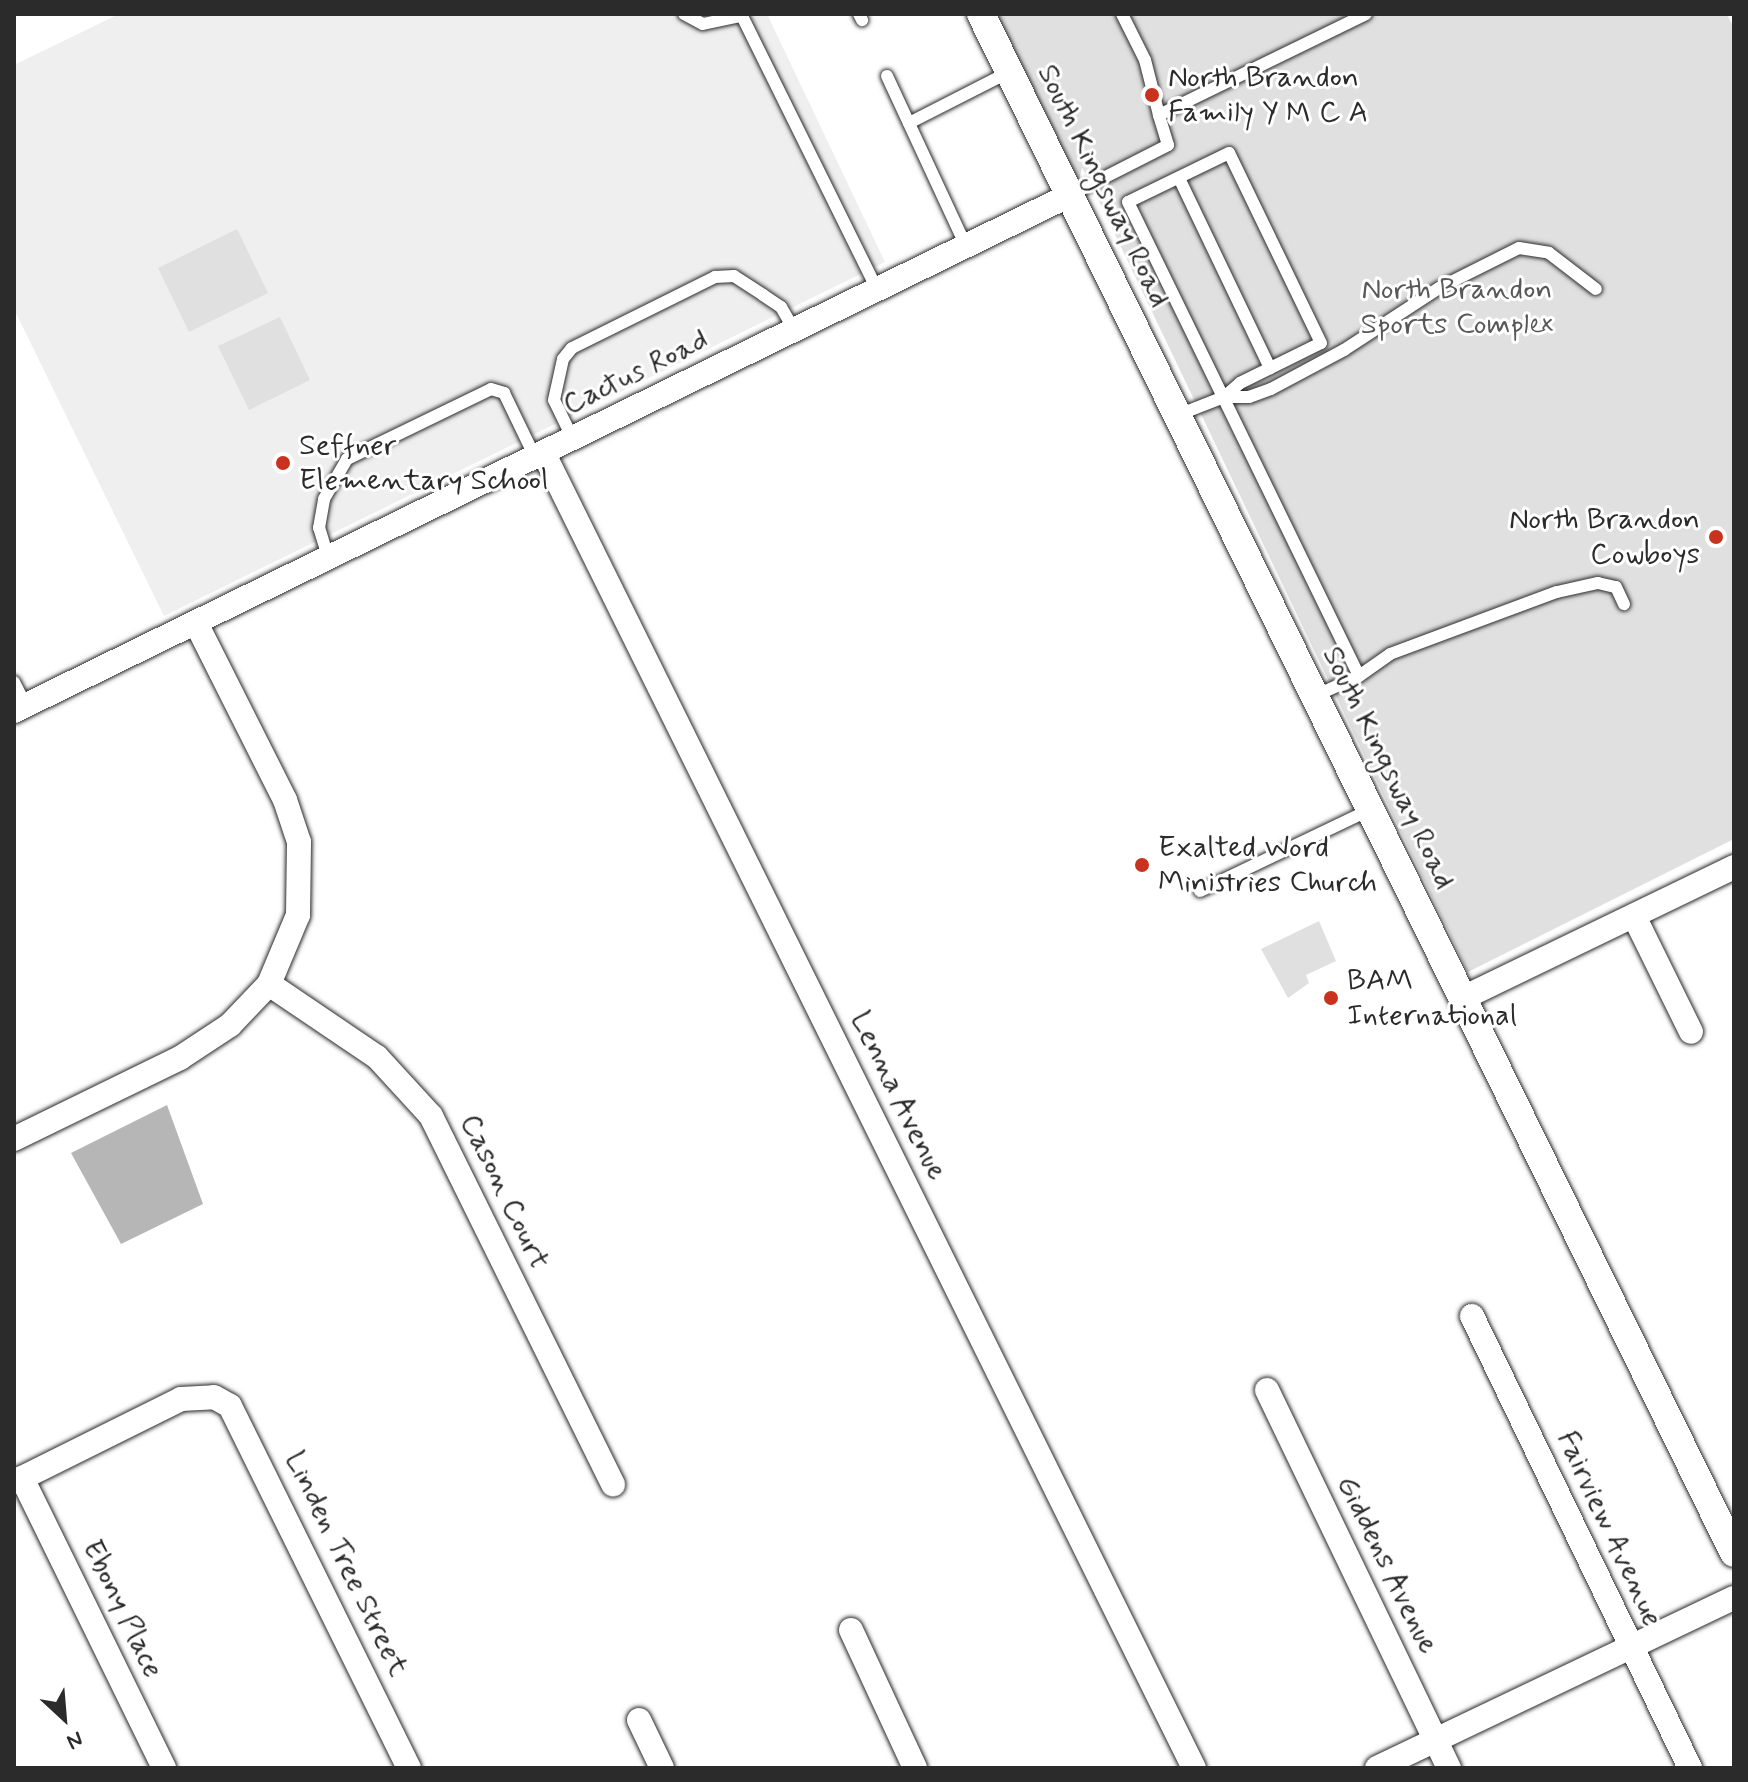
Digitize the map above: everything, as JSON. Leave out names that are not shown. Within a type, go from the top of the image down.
[{"type":"street","name":"South Kingsway Road","points":[[981,14],[1734,1553]]},
{"type":"street","name":"Cactus Road","points":[[20,708],[197,625],[1070,195]]},
{"type":"street","name":"Lenna Avenue","points":[[540,456],[1194,1768]]},
{"type":"street","points":[[14,1139],[180,1058],[230,1025],[269,984],[298,915],[299,842],[285,800],[197,625]]},
{"type":"street","points":[[1463,998],[1734,867]]},
{"type":"street","points":[[1634,916],[1691,1032]]},
{"type":"street","name":"Cason Court","points":[[269,984],[377,1057],[431,1116],[613,1485]]},
{"type":"street","name":"Fairview Avenue","points":[[1472,1316],[1690,1768]]},
{"type":"street","name":"Giddens Avenue","points":[[1267,1390],[1449,1768]]},
{"type":"street","name":"Linden Tree Street","points":[[18,1480],[181,1399],[214,1397],[240,1419],[409,1768]]},
{"type":"street","name":"Ebony Place","points":[[18,1480],[164,1768]]},
{"type":"street","points":[[1377,1768],[1734,1598]]},
{"type":"street","points":[[851,1630],[915,1768]]},
{"type":"street","points":[[639,1720],[662,1768]]},
{"type":"lane","points":[[684,14],[703,24],[742,15],[877,289]]},
{"type":"lane","points":[[1070,195],[1168,145],[1145,60],[1122,14]]},
{"type":"lane","points":[[1159,115],[1366,14]]},
{"type":"lane","points":[[909,123],[1010,72]]},
{"type":"lane","points":[[887,76],[966,246]]},
{"type":"lane","points":[[1178,415],[1224,397],[1270,368],[1321,343],[1229,153],[1128,202],[1224,397],[1359,676]]},
{"type":"lane","points":[[1179,178],[1270,368]]},
{"type":"lane","points":[[1224,397],[1249,397],[1271,389],[1344,350],[1439,288],[1519,248],[1549,253],[1596,289]]},
{"type":"lane","points":[[573,439],[554,400],[563,359],[572,348],[715,277],[734,276],[781,307],[795,331]]},
{"type":"lane","points":[[329,560],[319,528],[324,499],[347,459],[491,389],[504,393],[540,456]]},
{"type":"lane","points":[[1315,696],[1359,676],[1390,654],[1557,592],[1598,583],[1616,587],[1624,604]]},
{"type":"lane","points":[[14,682],[20,708]]},
{"type":"lane","points":[[1200,891],[1371,809]]},
{"type":"shaded area","name":"Seffner Elementary School","points":[[119,14],[767,14],[885,262],[164,616],[14,309],[14,65]]},
{"type":"shaded area","points":[[167,1105],[203,1204],[121,1244],[71,1153]]},
{"type":"green space","name":"North Brandon Sports Complex","points":[[992,14],[1727,14],[1734,28],[1734,839],[1468,972],[1087,176],[1082,168],[1079,180],[1330,703]]},
{"type":"green space","points":[[237,229],[268,293],[189,332],[158,268]]},
{"type":"green space","points":[[280,317],[310,380],[249,410],[218,346]]},
{"type":"green space","points":[[1319,921],[1336,961],[1306,975],[1309,983],[1288,998],[1261,949]]},
{"type":"place","name":"North Brandon Family Y M C A","points":[[1152,95]]},
{"type":"place","name":"Seffner Elementary School","points":[[283,463]]},
{"type":"place","name":"North Brandon Cowboys","points":[[1716,537]]},
{"type":"place","name":"Exalted Word Ministries Church","points":[[1142,865]]},
{"type":"place","name":"BAM International","points":[[1331,998]]}]
